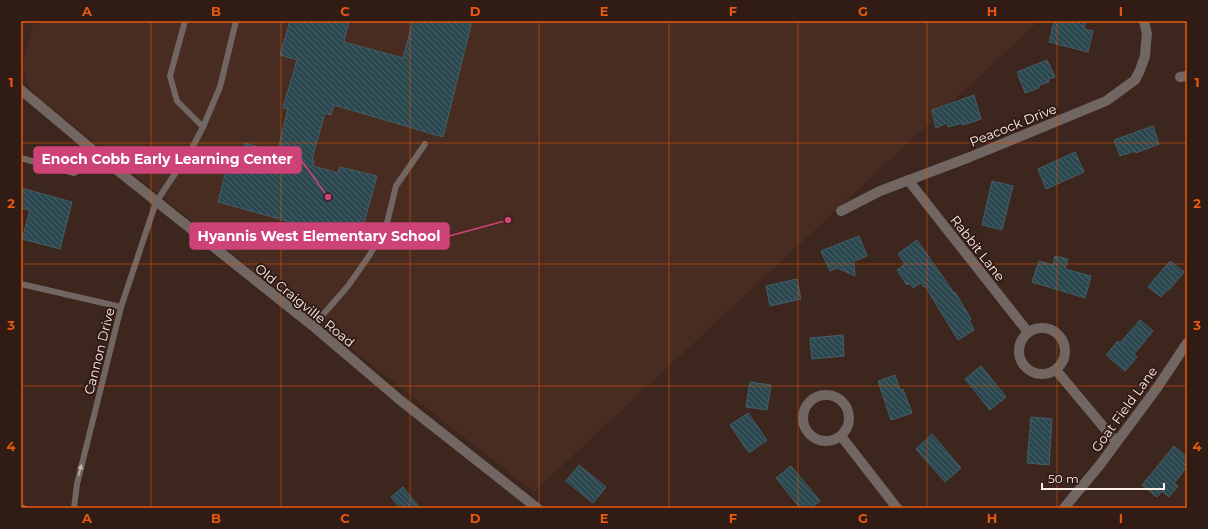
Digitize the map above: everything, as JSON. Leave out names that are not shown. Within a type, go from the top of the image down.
[{"type":"street","name":"Peacock Drive","points":[[840,211],[880,191],[970,157],[1106,100],[1135,80],[1140,70],[1145,56],[1147,34],[1144,21]]},
{"type":"street","name":"Old Craigville Road","points":[[21,90],[156,202],[313,326],[400,400],[537,508]]},
{"type":"street","name":"Rabbit Lane","points":[[908,180],[1028,332]]},
{"type":"street","points":[[1036,328],[1046,328],[1055,332],[1062,339],[1065,348],[1064,358],[1056,370],[1046,374],[1036,374],[1026,369],[1023,365],[1018,355],[1019,345],[1028,332],[1036,328]]},
{"type":"street","name":"Goat Field Lane","points":[[1064,508],[1083,486],[1157,388],[1187,343]]},
{"type":"street","points":[[1056,370],[1116,442]]},
{"type":"street","points":[[828,395],[838,398],[845,405],[848,414],[848,424],[841,436],[832,441],[826,442],[816,440],[808,434],[803,424],[802,414],[810,401],[819,396],[828,395]]},
{"type":"street","points":[[841,436],[897,508]]},
{"type":"lane","points":[[185,21],[170,76],[177,101],[203,127]]},
{"type":"lane","name":"Cannon Drive","points":[[74,508],[77,484],[121,307],[156,202],[191,150],[203,127],[220,87],[236,21]]},
{"type":"lane","points":[[313,326],[348,286],[369,256],[386,227],[396,186],[425,144]]},
{"type":"lane","points":[[21,158],[74,174],[82,168],[94,151]]},
{"type":"lane","points":[[21,284],[121,307]]},
{"type":"shaded area","points":[[34,21],[1039,21],[534,492],[336,337],[35,95],[29,87],[23,68],[24,56]]},
{"type":"building","points":[[290,21],[349,21],[344,42],[403,58],[413,21],[472,21],[443,137],[334,105],[331,115],[325,113],[312,159],[314,160],[313,166],[338,173],[340,167],[377,176],[359,241],[218,202],[227,167],[216,164],[220,147],[242,152],[245,143],[277,152],[288,109],[283,108],[297,60],[280,55]]},
{"type":"building","points":[[1054,21],[1086,21],[1084,29],[1093,31],[1088,52],[1049,42]]},
{"type":"building","points":[[1047,60],[1055,77],[1048,79],[1049,82],[1039,85],[1039,88],[1025,93],[1017,72]]},
{"type":"building","points":[[974,95],[981,119],[963,125],[962,123],[948,127],[947,123],[936,128],[932,110]]},
{"type":"building","points":[[1153,126],[1159,144],[1136,153],[1135,151],[1120,156],[1114,140]]},
{"type":"building","points":[[1075,152],[1084,172],[1046,189],[1038,169]]},
{"type":"building","points":[[992,181],[1013,186],[1002,230],[982,225]]},
{"type":"building","points":[[21,188],[72,202],[60,249],[22,239],[30,210],[21,208]]},
{"type":"building","points":[[859,236],[867,256],[854,261],[855,276],[837,268],[830,271],[821,251]]},
{"type":"building","points":[[917,240],[954,293],[955,292],[971,319],[969,320],[974,330],[958,340],[925,286],[924,287],[921,283],[913,288],[910,283],[907,285],[897,270],[905,264],[898,254]]},
{"type":"building","points":[[1055,256],[1068,259],[1065,269],[1091,276],[1085,298],[1032,282],[1039,261],[1053,265]]},
{"type":"building","points":[[1170,261],[1184,272],[1161,297],[1148,287]]},
{"type":"building","points":[[797,279],[801,299],[770,306],[766,286]]},
{"type":"building","points":[[1140,320],[1153,331],[1134,354],[1137,357],[1125,371],[1106,355],[1118,341],[1120,343]]},
{"type":"building","points":[[843,335],[844,356],[812,359],[810,338]]},
{"type":"building","points":[[981,366],[1006,397],[990,410],[965,379]]},
{"type":"building","points":[[895,375],[900,390],[903,389],[912,413],[891,420],[878,381]]},
{"type":"building","points":[[750,382],[771,385],[767,410],[746,407]]},
{"type":"building","points":[[748,413],[767,440],[749,453],[730,425]]},
{"type":"building","points":[[1031,417],[1052,419],[1049,465],[1027,463]]},
{"type":"building","points":[[932,434],[961,468],[945,482],[916,449]]},
{"type":"building","points":[[1174,446],[1187,457],[1187,467],[1174,483],[1178,486],[1169,497],[1162,491],[1157,497],[1142,485]]},
{"type":"building","points":[[579,465],[606,487],[593,503],[566,481]]},
{"type":"building","points":[[791,466],[820,501],[811,508],[800,508],[776,478]]},
{"type":"building","points":[[403,487],[420,508],[400,508],[391,497]]},
{"type":"place","name":"Enoch Cobb Early Learning Center","points":[[328,197]]},
{"type":"place","name":"Hyannis West Elementary School","points":[[508,220]]}]
